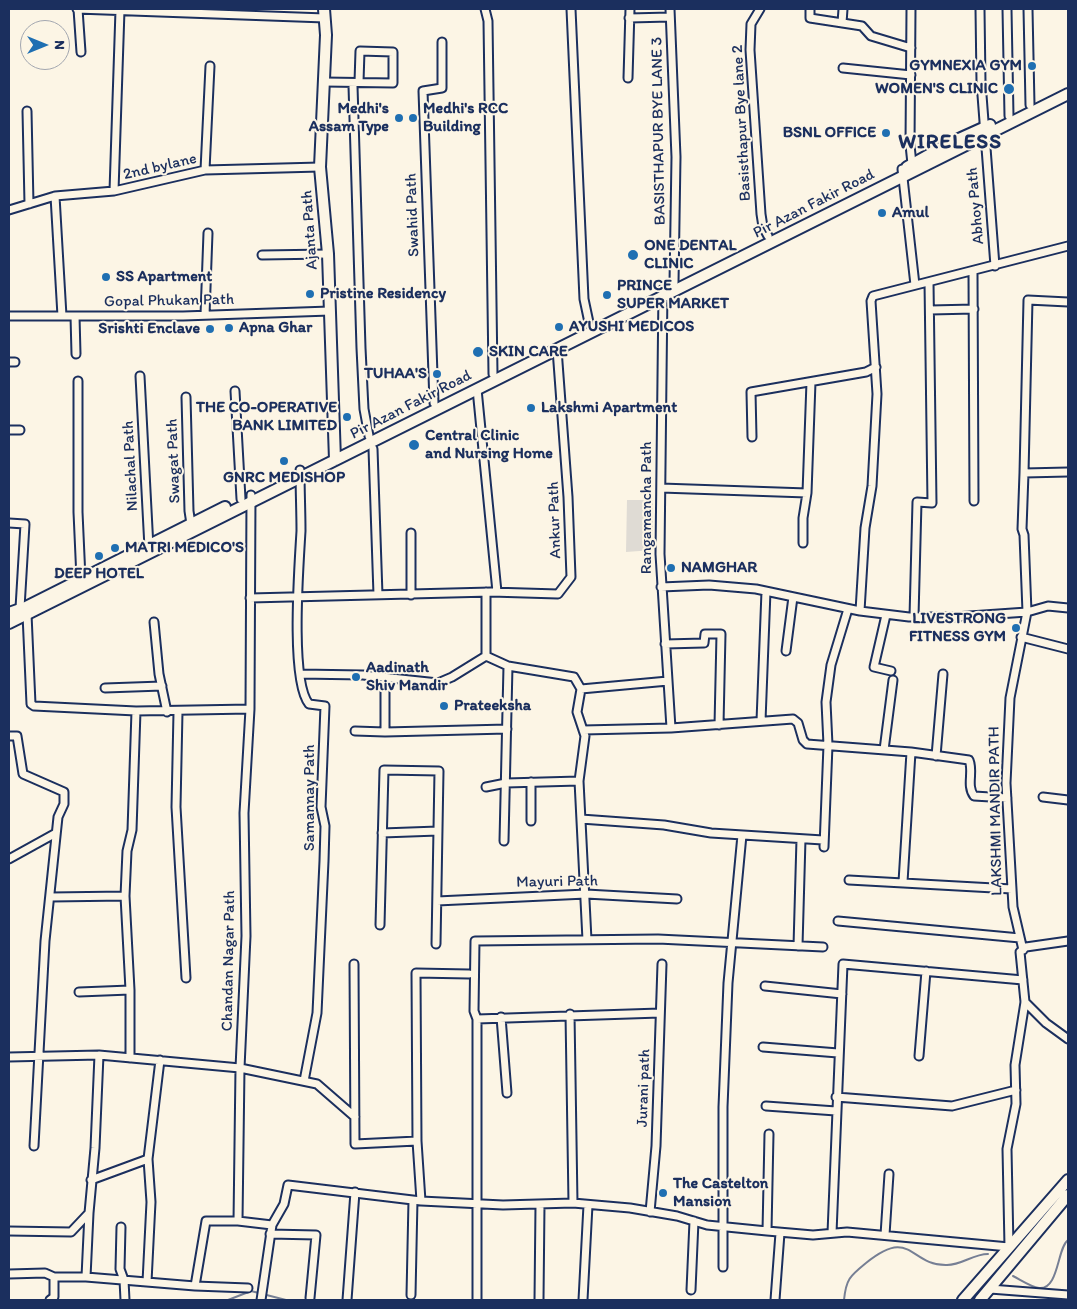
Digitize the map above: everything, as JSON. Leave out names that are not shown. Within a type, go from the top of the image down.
[{"type":"main road","name":"Ajanta Path","points":[[325,13],[320,167],[328,254],[335,454]]},
{"type":"main road","name":"Pir Azan Fakir Road","points":[[150,549],[192,524],[300,474],[368,436],[492,374],[590,329],[902,173],[912,164],[950,143],[984,136],[1009,116],[1068,86]]},
{"type":"main road","name":"Pir Azan Fakir Road","points":[[663,293],[674,283],[768,236],[984,136],[1068,94]]},
{"type":"main road","name":"Pir Azan Fakir Road","points":[[335,454],[477,389],[557,349],[590,329]]},
{"type":"main road","name":"Pir Azan Fakir Road","points":[[9,623],[26,607],[82,583],[248,498]]},
{"type":"main road","name":"Pir Azan Fakir Road","points":[[9,613],[23,611]]},
{"type":"main road","points":[[962,1300],[1068,1180]]},
{"type":"main road","points":[[982,1300],[1068,1195]]},
{"type":"street","points":[[81,52],[78,9],[325,13]]},
{"type":"street","points":[[485,9],[488,21],[492,374]]},
{"type":"street","points":[[571,9],[584,299],[590,329]]},
{"type":"street","points":[[628,78],[630,9]]},
{"type":"street","name":"Basisthapur Bye lane 2","points":[[760,9],[751,24],[750,50],[761,214],[763,227],[768,236]]},
{"type":"street","points":[[810,9],[810,18],[862,26],[872,36],[911,48]]},
{"type":"street","points":[[842,23],[843,9]]},
{"type":"street","points":[[911,9],[910,145],[912,164]]},
{"type":"street","name":"Abhoy Path","points":[[980,9],[984,136],[995,266]]},
{"type":"street","points":[[1007,9],[1009,116]]},
{"type":"street","points":[[1028,9],[1030,105]]},
{"type":"street","points":[[114,191],[120,10]]},
{"type":"street","points":[[629,18],[670,13]]},
{"type":"street","name":"BASISTHAPUR BYE LANE 3","points":[[670,13],[676,157],[674,283]]},
{"type":"street","name":"Swahid Path","points":[[434,403],[422,90],[442,88],[442,42]]},
{"type":"street","points":[[324,82],[356,84],[393,83],[393,52],[360,51],[356,84],[362,357],[364,409],[368,436]]},
{"type":"street","points":[[205,170],[210,66]]},
{"type":"street","points":[[843,68],[911,75]]},
{"type":"street","points":[[27,111],[29,204]]},
{"type":"street","name":"2nd bylane","points":[[9,210],[55,196],[114,191],[205,170],[320,167]]},
{"type":"street","points":[[902,173],[915,285]]},
{"type":"street","points":[[55,196],[62,316]]},
{"type":"street","points":[[205,315],[208,233]]},
{"type":"street","points":[[860,612],[866,528],[872,486],[877,394],[871,301],[876,294],[973,272],[1068,246]]},
{"type":"street","points":[[262,255],[328,254]]},
{"type":"street","points":[[973,272],[974,501]]},
{"type":"street","points":[[914,617],[917,502],[932,503],[929,282]]},
{"type":"street","name":"Rangamancha Path","points":[[663,293],[660,488],[661,587],[671,728]]},
{"type":"street","name":"LAKSHMI MANDIR PATH","points":[[1009,1247],[1007,1150],[1016,1104],[1015,1065],[1026,1002],[1020,952],[1023,950],[1013,907],[1007,798],[1007,731],[1010,698],[1026,612],[1024,535],[1022,529],[1028,300],[1068,302]]},
{"type":"street","points":[[930,310],[974,309]]},
{"type":"street","name":"Gopal Phukan Path","points":[[9,316],[205,315],[330,311]]},
{"type":"street","points":[[75,316],[76,354]]},
{"type":"street","name":"Ankur Path","points":[[497,592],[558,594],[571,577],[568,497],[557,349]]},
{"type":"street","points":[[752,437],[751,392],[866,372],[876,367]]},
{"type":"street","name":"Nilachal Path","points":[[140,376],[150,549]]},
{"type":"street","points":[[78,381],[78,512],[82,583]]},
{"type":"street","points":[[803,543],[803,518],[807,493],[811,382]]},
{"type":"street","points":[[250,598],[298,595],[411,595],[497,592],[477,389]]},
{"type":"street","name":"Chandan Nagar Path","points":[[235,390],[248,498],[250,598],[250,709],[244,812],[246,936],[240,1068],[238,1221]]},
{"type":"street","name":"Swagat Path","points":[[186,397],[189,510],[192,524]]},
{"type":"street","points":[[9,430],[20,430]]},
{"type":"street","points":[[374,449],[378,595]]},
{"type":"street","points":[[1024,473],[1068,472]]},
{"type":"street","name":"Samannay Path","points":[[300,474],[298,595],[300,674],[304,698],[309,704],[325,706],[321,807],[325,826],[317,1013],[304,1081]]},
{"type":"street","points":[[660,488],[807,493]]},
{"type":"street","points":[[9,523],[25,524],[23,611],[31,704],[34,706],[167,712],[250,709]]},
{"type":"street","points":[[411,534],[411,595]]},
{"type":"street","points":[[661,587],[710,585],[766,592],[860,612],[914,617],[955,617],[1026,612],[1048,606],[1068,608]]},
{"type":"street","points":[[486,592],[486,656]]},
{"type":"street","points":[[761,721],[766,592]]},
{"type":"street","points":[[786,651],[792,597]]},
{"type":"street","points":[[581,819],[664,825],[711,833],[802,838],[824,844],[828,745],[826,702],[831,664],[848,609]]},
{"type":"street","points":[[886,615],[874,667],[890,670]]},
{"type":"street","points":[[154,622],[167,712]]},
{"type":"street","points":[[665,644],[704,643],[705,634],[721,634],[719,725]]},
{"type":"street","points":[[1022,637],[1068,649]]},
{"type":"street","points":[[486,656],[508,666],[574,677],[581,689],[577,712],[585,736],[579,781],[587,940]]},
{"type":"street","points":[[300,674],[363,675],[438,683],[452,677],[486,656]]},
{"type":"street","points":[[504,841],[508,666]]},
{"type":"street","points":[[936,756],[943,674]]},
{"type":"street","points":[[384,678],[385,732]]},
{"type":"street","points":[[884,750],[893,680]]},
{"type":"street","points":[[581,689],[668,681]]},
{"type":"street","points":[[105,688],[162,686]]},
{"type":"street","points":[[130,1058],[130,990],[125,896],[127,851],[132,830],[136,711]]},
{"type":"street","points":[[178,712],[176,807],[186,978]]},
{"type":"street","points":[[583,730],[671,728],[793,719],[798,723],[803,740],[807,744],[911,752],[969,760],[971,767],[970,790],[974,796],[1007,798]]},
{"type":"street","points":[[355,731],[507,729]]},
{"type":"street","points":[[9,736],[17,736],[23,774],[64,792],[64,804],[58,817],[45,941],[34,1146]]},
{"type":"street","points":[[903,882],[911,752]]},
{"type":"street","points":[[380,925],[384,770],[439,771],[436,944]]},
{"type":"street","points":[[486,787],[506,783],[579,781]]},
{"type":"street","points":[[531,782],[531,821]]},
{"type":"street","points":[[1044,797],[1068,800]]},
{"type":"street","points":[[382,833],[438,831]]},
{"type":"street","points":[[9,859],[56,833]]},
{"type":"street","points":[[723,1267],[723,1107],[730,942],[742,835]]},
{"type":"street","points":[[798,946],[802,838]]},
{"type":"street","points":[[849,880],[1012,889]]},
{"type":"street","name":"Mayuri Path","points":[[437,901],[586,894],[677,899]]},
{"type":"street","points":[[51,897],[125,896]]},
{"type":"street","points":[[838,921],[1020,938]]},
{"type":"street","points":[[477,1300],[479,1204],[477,1019],[474,1011],[475,941],[658,939],[823,947]]},
{"type":"street","points":[[1023,950],[1026,947],[1068,941]]},
{"type":"street","points":[[354,964],[355,1144],[417,1141]]},
{"type":"street","name":"Jurani path","points":[[650,1212],[656,1146],[662,964]]},
{"type":"street","points":[[832,1233],[836,1097],[843,964],[1023,980]]},
{"type":"street","points":[[919,1056],[926,971]]},
{"type":"street","points":[[411,1295],[417,1200],[416,973],[469,974]]},
{"type":"street","points":[[765,986],[842,994]]},
{"type":"street","points":[[79,992],[130,990]]},
{"type":"street","points":[[1026,1002],[1046,1023],[1068,1039]]},
{"type":"street","points":[[477,1019],[570,1014],[660,1013]]},
{"type":"street","points":[[570,1014],[573,1203]]},
{"type":"street","points":[[501,1017],[507,1093]]},
{"type":"street","points":[[763,1047],[838,1053]]},
{"type":"street","points":[[9,1057],[99,1055],[240,1068],[316,1084],[355,1116]]},
{"type":"street","points":[[86,1277],[88,1213],[95,1148],[99,1055]]},
{"type":"street","points":[[147,1282],[151,1202],[148,1158],[160,1060]]},
{"type":"street","points":[[836,1097],[952,1106],[1016,1090]]},
{"type":"street","points":[[766,1106],[836,1111]]},
{"type":"street","points":[[766,1232],[769,1134]]},
{"type":"street","points":[[91,1180],[148,1158]]},
{"type":"street","points":[[885,1235],[889,1174]]},
{"type":"street","points":[[261,1300],[272,1225],[284,1204],[288,1185],[417,1200],[479,1204],[540,1205],[573,1203],[650,1212],[766,1232],[812,1235],[847,1232],[1009,1247]]},
{"type":"street","points":[[347,1300],[355,1192]]},
{"type":"street","points":[[539,1300],[540,1205]]},
{"type":"street","points":[[583,1300],[588,1205]]},
{"type":"street","points":[[9,1232],[71,1232],[88,1213]]},
{"type":"street","points":[[195,1286],[206,1220],[272,1225]]},
{"type":"street","points":[[691,1290],[694,1221]]},
{"type":"street","points":[[121,1227],[120,1269],[124,1280],[125,1300]]},
{"type":"street","points":[[775,1300],[780,1233]]},
{"type":"street","points":[[270,1234],[316,1235],[310,1298]]},
{"type":"street","points":[[9,1274],[45,1273],[54,1277],[86,1277],[195,1286],[248,1288]]},
{"type":"street","points":[[50,1300],[54,1297],[54,1277]]},
{"type":"street","points":[[990,1289],[1068,1294]]},
{"type":"shaded area","points":[[627,500],[653,500],[653,550],[626,552]]},
{"type":"waterway","points":[[1013,1276],[1029,1285],[1039,1288],[1046,1287],[1054,1276],[1064,1244],[1068,1240]]},
{"type":"waterway","points":[[844,1300],[850,1278],[866,1263],[893,1248],[910,1250],[934,1264],[947,1265],[988,1254]]},
{"type":"waterway","points":[[228,1300],[251,1291],[286,1300]]},
{"type":"place","name":"GYMNEXIA GYM","points":[[1032,66]]},
{"type":"place","name":"WOMEN'S CLINIC","points":[[1009,89]]},
{"type":"place","name":"Medhi's Assam Type","points":[[399,118]]},
{"type":"place","name":"Medhi's RCC Building","points":[[413,118]]},
{"type":"place","name":"BSNL OFFICE","points":[[886,133]]},
{"type":"place","name":"Amul","points":[[882,213]]},
{"type":"place","name":"ONE DENTAL CLINIC","points":[[633,255]]},
{"type":"place","name":"SS Apartment","points":[[106,277]]},
{"type":"place","name":"Pristine Residency","points":[[310,294]]},
{"type":"place","name":"PRINCE SUPER MARKET","points":[[607,295]]},
{"type":"place","name":"AYUSHI MEDICOS","points":[[559,327]]},
{"type":"place","name":"Apna Ghar","points":[[229,328]]},
{"type":"place","name":"Srishti Enclave","points":[[210,329]]},
{"type":"place","name":"SKIN CARE","points":[[478,352]]},
{"type":"place","name":"TUHAA'S","points":[[437,374]]},
{"type":"place","name":"Lakshmi Apartment","points":[[531,408]]},
{"type":"place","name":"THE CO-OPERATIVE BANK LIMITED","points":[[347,417]]},
{"type":"place","name":"Central Clinic and Nursing Home","points":[[414,445]]},
{"type":"place","name":"GNRC MEDISHOP","points":[[284,461]]},
{"type":"place","name":"MATRI MEDICO'S","points":[[115,548]]},
{"type":"place","name":"DEEP HOTEL","points":[[99,556]]},
{"type":"place","name":"NAMGHAR","points":[[671,568]]},
{"type":"place","name":"LIVESTRONG FITNESS GYM","points":[[1016,628]]},
{"type":"place","name":"Aadinath Shiv Mandir","points":[[356,677]]},
{"type":"place","name":"Prateeksha","points":[[444,706]]},
{"type":"place","name":"The Castelton Mansion","points":[[663,1193]]},
{"type":"district","name":"WIRELESS","points":[[950,143]]}]
